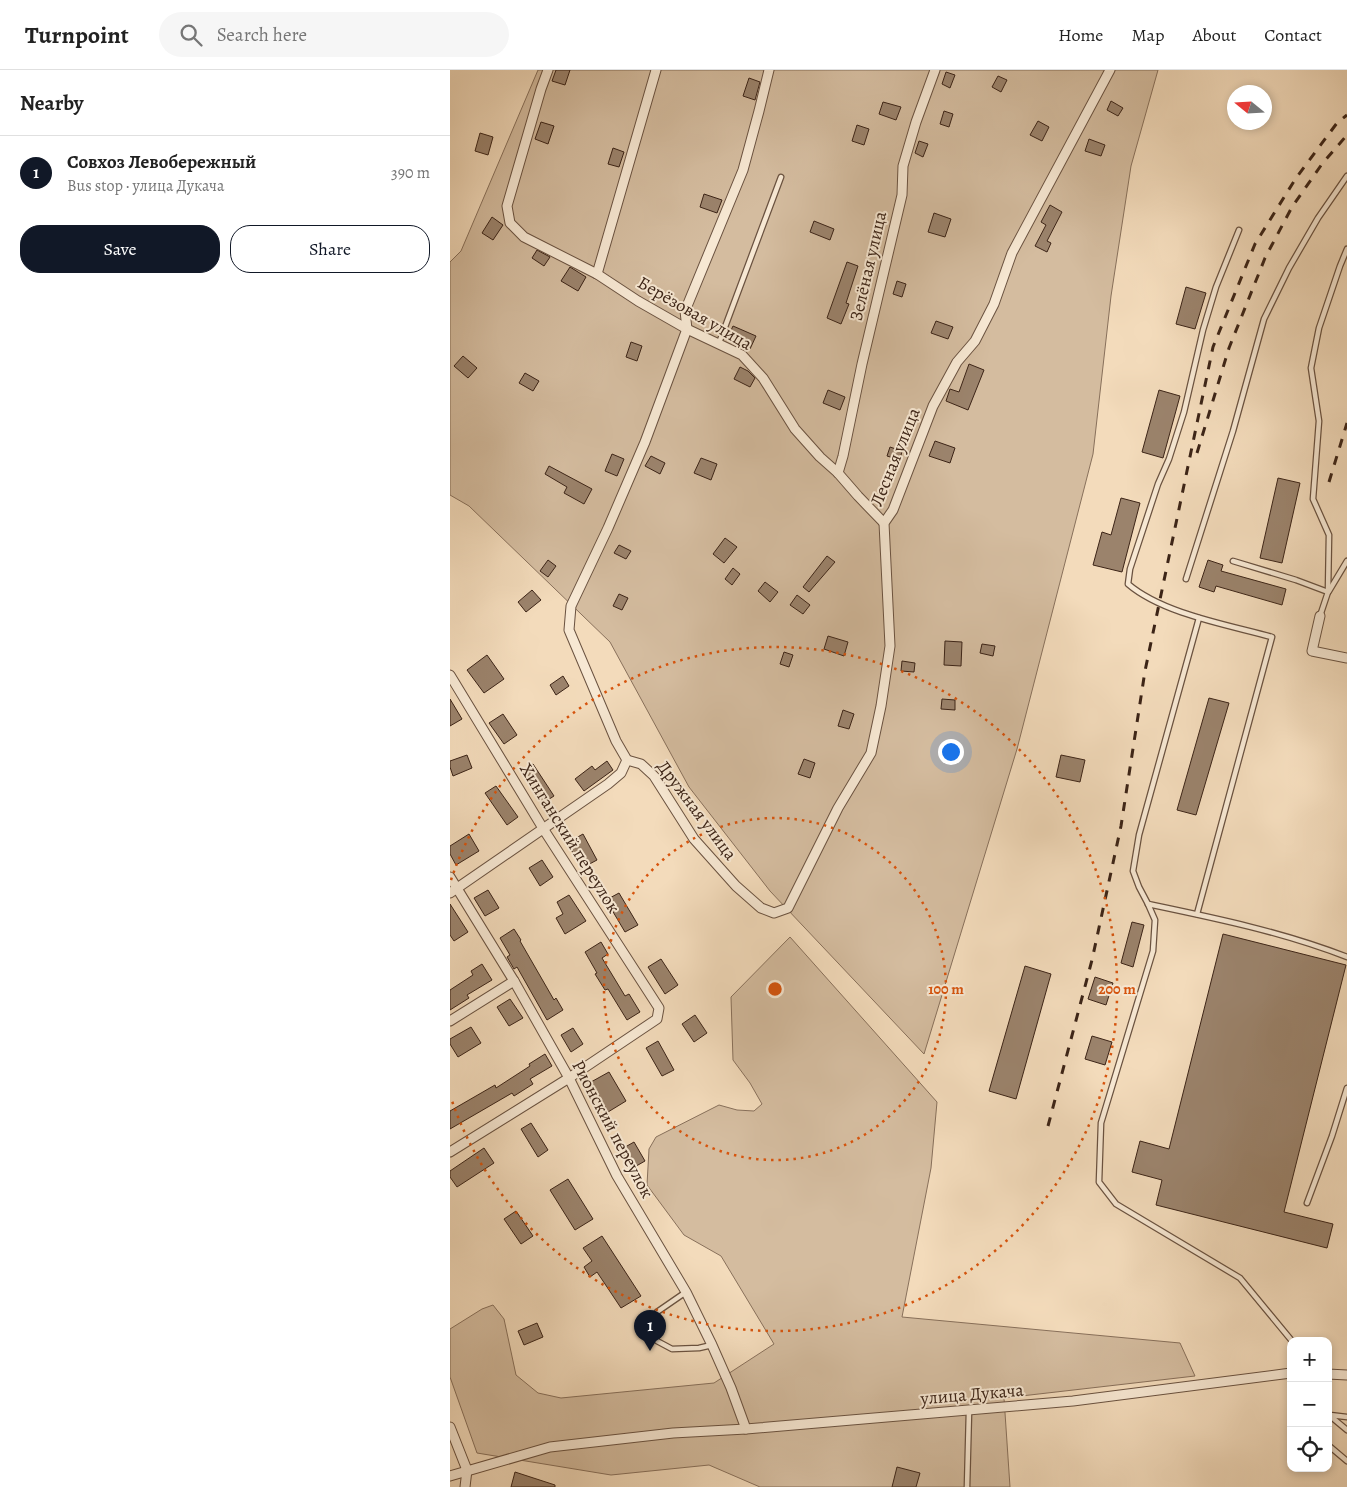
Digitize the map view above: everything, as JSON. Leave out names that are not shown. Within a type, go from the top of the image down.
[{"type":"street","name":"Берёзовая улица","points":[[548,70],[507,206],[510,223],[524,237],[597,274],[638,301],[687,329],[742,355],[763,378],[795,429],[820,457],[838,472],[884,523]]},
{"type":"street","points":[[597,274],[656,70]]},
{"type":"street","points":[[454,891],[608,784],[621,773],[627,760],[616,741],[569,630],[571,606],[608,528],[645,442],[687,329],[685,311],[742,170],[769,70]]},
{"type":"street","name":"Зелёная улица","points":[[838,472],[902,195],[903,166],[916,122],[935,70]]},
{"type":"street","name":"Лесная улица","points":[[788,908],[838,808],[871,753],[881,706],[890,646],[884,523],[893,510],[933,406],[957,362],[974,342],[994,304],[1012,253],[1110,70]]},
{"type":"street","points":[[1320,616],[1312,651],[1347,658]]},
{"type":"street","name":"Хинганский переулок","points":[[450,675],[544,830],[659,1008],[657,1019],[569,1078]]},
{"type":"street","name":"Дружная улица","points":[[627,760],[640,764],[654,776],[694,839],[736,886],[761,908],[774,913],[788,908]]},
{"type":"street","name":"Рионский переулок","points":[[450,877],[454,891],[514,981],[569,1078],[617,1176],[686,1292],[712,1345]]},
{"type":"street","points":[[450,1021],[514,981]]},
{"type":"street","points":[[450,1152],[569,1078]]},
{"type":"street","points":[[712,1345],[746,1429]]},
{"type":"street","name":"улица Дукача","points":[[450,1476],[550,1447],[674,1433],[746,1429],[1073,1401],[1287,1374]]},
{"type":"street","points":[[1332,1374],[1347,1375]]},
{"type":"street","points":[[450,1427],[467,1470],[465,1487]]},
{"type":"lane","points":[[1186,579],[1233,431],[1264,319],[1298,251],[1347,176]]},
{"type":"lane","points":[[719,343],[781,178]]},
{"type":"lane","points":[[1197,914],[1272,637],[1199,618],[1159,603],[1139,593],[1128,584],[1130,569],[1184,412],[1211,304],[1239,230]]},
{"type":"lane","points":[[1328,592],[1329,535],[1313,499],[1319,421],[1311,368],[1319,328],[1347,249]]},
{"type":"lane","points":[[1233,561],[1328,592]]},
{"type":"lane","points":[[1320,616],[1328,592],[1347,561]]},
{"type":"lane","points":[[1199,618],[1139,835],[1133,871],[1155,920],[1153,951],[1101,1123],[1099,1182],[1116,1204],[1240,1278],[1289,1337]]},
{"type":"lane","points":[[1148,904],[1255,928],[1346,957],[1347,950]]},
{"type":"lane","points":[[1307,1203],[1332,1136],[1347,1088]]},
{"type":"lane","points":[[686,1292],[657,1312],[653,1324],[657,1341],[672,1350],[712,1345]]},
{"type":"lane","points":[[967,1487],[969,1411]]},
{"type":"lane","points":[[1332,1415],[1347,1417]]},
{"type":"lane","points":[[1332,1418],[1347,1430]]},
{"type":"lane","points":[[1332,1448],[1347,1461]]},
{"type":"shaded area","points":[[538,70],[1158,70],[1131,166],[1111,296],[1093,454],[1017,749],[924,1054],[770,891],[689,787],[610,642],[469,506],[450,495],[450,262],[461,251]]},
{"type":"shaded area","points":[[790,937],[937,1102],[931,1168],[902,1317],[1180,1343],[1195,1376],[1004,1398],[1010,1487],[760,1487],[709,1465],[611,1475],[477,1453],[450,1377],[450,1329],[482,1309],[493,1305],[504,1319],[516,1375],[538,1393],[561,1398],[714,1383],[774,1344],[721,1256],[684,1235],[647,1185],[649,1149],[656,1137],[719,1105],[737,1110],[754,1111],[762,1104],[750,1083],[733,1060],[731,997]]},
{"type":"building","points":[[556,70],[570,70],[565,85],[552,81]]},
{"type":"building","points":[[946,72],[955,75],[950,88],[942,84]]},
{"type":"building","points":[[998,76],[1007,80],[1001,92],[992,87]]},
{"type":"building","points":[[749,78],[760,82],[755,100],[743,96]]},
{"type":"building","points":[[1111,101],[1123,108],[1118,116],[1107,110]]},
{"type":"building","points":[[883,102],[901,107],[896,120],[879,114]]},
{"type":"building","points":[[944,111],[953,114],[949,127],[940,124]]},
{"type":"building","points":[[1038,121],[1049,127],[1042,141],[1030,135]]},
{"type":"building","points":[[541,122],[554,126],[548,144],[535,139]]},
{"type":"building","points":[[857,125],[869,129],[864,145],[852,141]]},
{"type":"building","points":[[480,133],[493,137],[488,155],[475,151]]},
{"type":"building","points":[[1089,139],[1105,145],[1101,156],[1085,151]]},
{"type":"building","points":[[919,141],[928,144],[923,157],[915,153]]},
{"type":"building","points":[[613,148],[624,152],[619,167],[608,164]]},
{"type":"building","points":[[704,194],[722,200],[717,213],[700,207]]},
{"type":"building","points":[[1050,205],[1062,212],[1047,241],[1051,243],[1047,252],[1035,246],[1046,225],[1041,222]]},
{"type":"building","points":[[934,213],[951,219],[945,237],[928,232]]},
{"type":"building","points":[[492,217],[503,225],[493,240],[482,233]]},
{"type":"building","points":[[814,221],[834,229],[830,240],[810,232]]},
{"type":"building","points":[[537,250],[550,257],[544,266],[532,258]]},
{"type":"building","points":[[847,262],[858,266],[846,303],[849,304],[841,324],[827,318]]},
{"type":"building","points":[[570,267],[586,277],[578,291],[561,281]]},
{"type":"building","points":[[897,281],[906,284],[902,297],[893,294]]},
{"type":"building","points":[[1186,287],[1206,293],[1195,329],[1176,324]]},
{"type":"building","points":[[936,321],[953,327],[948,339],[931,333]]},
{"type":"building","points":[[733,326],[756,336],[750,349],[727,339]]},
{"type":"building","points":[[631,342],[642,346],[637,361],[626,357]]},
{"type":"building","points":[[463,356],[477,368],[468,378],[454,366]]},
{"type":"building","points":[[969,364],[984,370],[968,410],[946,401],[950,389],[959,392]]},
{"type":"building","points":[[740,367],[748,371],[755,378],[750,387],[734,379]]},
{"type":"building","points":[[525,373],[539,381],[533,391],[519,383]]},
{"type":"building","points":[[828,390],[845,397],[840,410],[823,403]]},
{"type":"building","points":[[1159,390],[1180,396],[1163,458],[1142,452]]},
{"type":"building","points":[[935,441],[955,448],[950,463],[929,456]]},
{"type":"building","points":[[890,447],[902,451],[900,460],[887,456]]},
{"type":"building","points":[[612,454],[624,459],[617,476],[605,471]]},
{"type":"building","points":[[651,456],[665,463],[660,474],[645,466]]},
{"type":"building","points":[[701,458],[717,464],[711,480],[694,473]]},
{"type":"building","points":[[549,466],[592,489],[584,504],[564,493],[567,487],[545,474]]},
{"type":"building","points":[[1278,478],[1300,483],[1282,563],[1260,558]]},
{"type":"building","points":[[1121,498],[1140,503],[1122,572],[1093,565],[1102,532],[1111,535]]},
{"type":"building","points":[[725,538],[737,547],[724,563],[713,554]]},
{"type":"building","points":[[619,545],[631,551],[626,559],[614,553]]},
{"type":"building","points":[[827,556],[835,562],[809,592],[803,587]]},
{"type":"building","points":[[548,560],[556,566],[548,577],[540,571]]},
{"type":"building","points":[[1208,560],[1223,565],[1221,571],[1286,589],[1282,605],[1216,586],[1214,592],[1199,587]]},
{"type":"building","points":[[733,568],[740,574],[732,585],[725,579]]},
{"type":"building","points":[[765,582],[778,592],[770,602],[758,591]]},
{"type":"building","points":[[532,590],[541,600],[526,612],[518,602]]},
{"type":"building","points":[[619,594],[628,598],[622,610],[613,606]]},
{"type":"building","points":[[797,595],[810,605],[803,614],[790,605]]},
{"type":"building","points":[[828,636],[848,642],[844,656],[824,649]]},
{"type":"building","points":[[945,641],[962,642],[961,666],[944,665]]},
{"type":"building","points":[[982,644],[995,646],[993,656],[980,653]]},
{"type":"building","points":[[784,652],[793,655],[789,667],[780,664]]},
{"type":"building","points":[[487,655],[504,679],[484,693],[467,670]]},
{"type":"building","points":[[902,661],[915,663],[914,672],[901,671]]},
{"type":"building","points":[[563,676],[569,686],[556,695],[550,685]]},
{"type":"building","points":[[1209,698],[1229,703],[1196,815],[1177,810]]},
{"type":"building","points":[[450,699],[462,719],[450,726]]},
{"type":"building","points":[[942,699],[955,700],[955,710],[941,709]]},
{"type":"building","points":[[843,710],[854,714],[849,729],[838,726]]},
{"type":"building","points":[[503,714],[517,735],[504,744],[489,723]]},
{"type":"building","points":[[467,755],[472,768],[453,776],[450,761]]},
{"type":"building","points":[[1061,755],[1085,760],[1080,782],[1056,777]]},
{"type":"building","points":[[804,759],[815,763],[810,778],[798,774]]},
{"type":"building","points":[[607,761],[613,770],[584,791],[575,779],[592,766],[595,770]]},
{"type":"building","points":[[533,764],[554,796],[543,803],[522,771]]},
{"type":"building","points":[[496,786],[518,817],[507,825],[485,793]]},
{"type":"building","points":[[469,834],[479,851],[456,865],[450,854],[450,846]]},
{"type":"building","points":[[583,834],[597,860],[582,868],[567,843]]},
{"type":"building","points":[[542,860],[553,877],[540,886],[529,868]]},
{"type":"building","points":[[488,890],[499,908],[485,916],[474,898]]},
{"type":"building","points":[[619,893],[638,925],[625,932],[606,900]]},
{"type":"building","points":[[569,895],[586,921],[565,934],[556,918],[563,914],[557,902]]},
{"type":"building","points":[[450,904],[468,932],[454,941],[450,935]]},
{"type":"building","points":[[1132,922],[1144,925],[1133,967],[1121,963]]},
{"type":"building","points":[[514,929],[554,1000],[556,998],[563,1010],[547,1020],[517,967],[514,969],[507,957],[510,955],[500,938]]},
{"type":"building","points":[[1223,934],[1346,965],[1284,1212],[1333,1224],[1327,1248],[1156,1205],[1162,1180],[1132,1172],[1140,1141],[1169,1149]]},
{"type":"building","points":[[601,942],[608,954],[602,958],[625,996],[629,994],[640,1012],[627,1020],[608,989],[605,990],[595,974],[597,973],[585,952]]},
{"type":"building","points":[[661,959],[678,985],[665,994],[648,967]]},
{"type":"building","points":[[482,964],[492,980],[467,995],[469,998],[450,1010],[450,990],[473,975],[471,971]]},
{"type":"building","points":[[1025,966],[1051,974],[1016,1099],[989,1091]]},
{"type":"building","points":[[1095,977],[1113,983],[1106,1005],[1088,999]]},
{"type":"building","points":[[510,999],[523,1018],[509,1026],[497,1007]]},
{"type":"building","points":[[695,1015],[707,1033],[694,1042],[682,1024]]},
{"type":"building","points":[[471,1027],[481,1043],[458,1057],[450,1044],[450,1039]]},
{"type":"building","points":[[573,1028],[583,1044],[571,1052],[561,1035]]},
{"type":"building","points":[[1092,1036],[1112,1042],[1105,1065],[1085,1059]]},
{"type":"building","points":[[658,1041],[674,1070],[662,1076],[646,1048]]},
{"type":"building","points":[[545,1054],[552,1066],[530,1079],[533,1084],[514,1096],[512,1093],[450,1129],[450,1111],[495,1085],[496,1088]]},
{"type":"building","points":[[609,1072],[626,1101],[608,1112],[591,1082]]},
{"type":"building","points":[[531,1123],[548,1150],[538,1157],[521,1129]]},
{"type":"building","points":[[634,1142],[645,1161],[631,1169],[620,1150]]},
{"type":"building","points":[[484,1148],[494,1163],[457,1187],[450,1177],[450,1171]]},
{"type":"building","points":[[568,1179],[593,1219],[575,1230],[550,1190]]},
{"type":"building","points":[[516,1211],[533,1236],[521,1244],[504,1219]]},
{"type":"building","points":[[602,1236],[641,1296],[621,1308],[597,1272],[590,1277],[584,1267],[592,1261],[583,1248]]},
{"type":"building","points":[[537,1323],[543,1337],[524,1345],[518,1331]]},
{"type":"building","points":[[897,1467],[920,1473],[916,1487],[892,1487]]},
{"type":"building","points":[[515,1472],[555,1485],[555,1487],[511,1487]]},
{"type":"railway","points":[[1048,1126],[1092,960],[1121,826],[1145,671],[1213,347],[1255,244],[1296,178],[1337,123],[1347,115]]},
{"type":"railway","points":[[1197,453],[1229,348],[1265,258],[1292,207],[1322,164],[1347,135]]},
{"type":"railway","points":[[1329,482],[1347,423]]},
{"type":"place","name":"Совхоз Левобережный","points":[[650,1351]]}]
